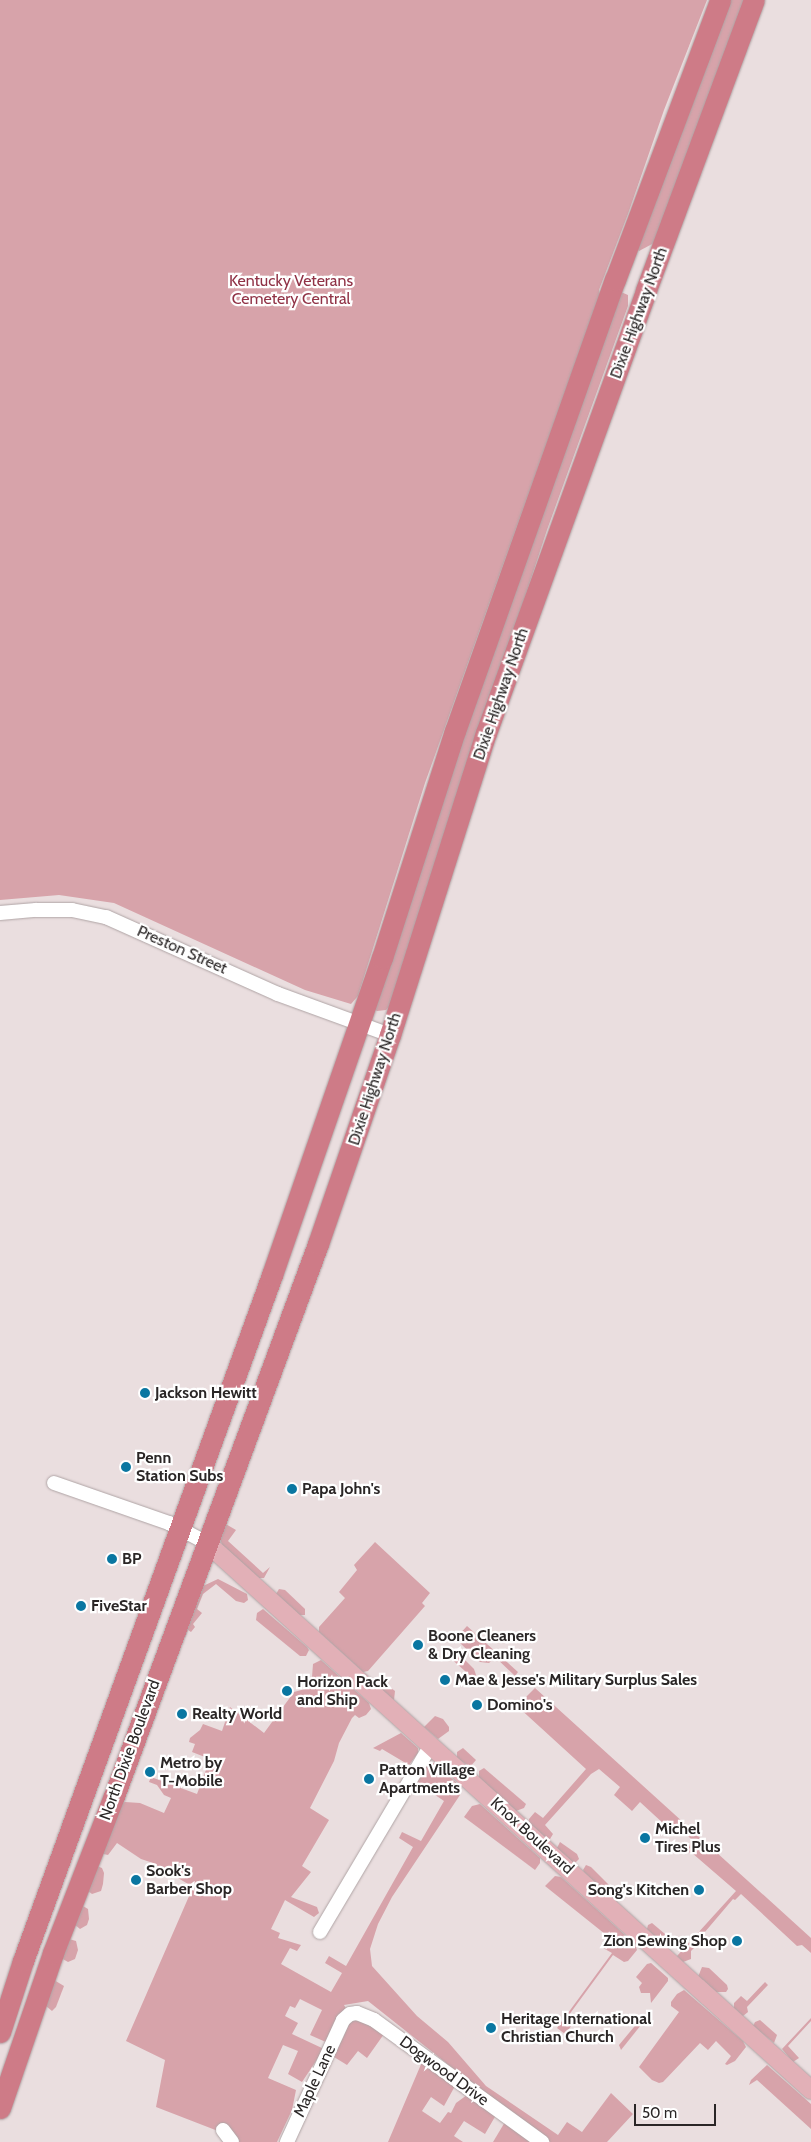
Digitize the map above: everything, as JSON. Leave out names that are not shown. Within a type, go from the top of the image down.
[{"type":"highway","name":"Dixie Highway North","points":[[235,1381],[357,1024],[382,958],[464,703],[615,280],[720,0]]},
{"type":"highway","name":"Dixie Highway North","points":[[262,1393],[318,1244],[390,1035],[486,732],[646,290],[754,0]]},
{"type":"highway","name":"North Dixie Boulevard","points":[[0,2032],[23,1961],[235,1381]]},
{"type":"highway","name":"North Dixie Boulevard","points":[[0,2108],[53,1953],[114,1796],[262,1393]]},
{"type":"main road","name":"Knox Boulevard","points":[[207,1543],[811,2090]]},
{"type":"street","name":"Preston Street","points":[[0,913],[72,910],[106,916],[273,992],[390,1035]]},
{"type":"street","points":[[54,1483],[182,1528],[207,1543]]},
{"type":"street","points":[[320,1932],[431,1745]]},
{"type":"street","name":"Dogwood Drive","points":[[343,2020],[350,2014],[357,2013],[374,2020],[542,2142]]},
{"type":"street","name":"Maple Lane","points":[[287,2142],[343,2020]]},
{"type":"street","points":[[223,2130],[232,2142]]},
{"type":"green space","name":"Kentucky Veterans Cemetery Central","points":[[0,0],[707,0],[664,110],[599,290],[600,294],[425,783],[358,996],[351,1004],[305,990],[114,903],[59,895],[0,900]]},
{"type":"green space","points":[[727,0],[745,0],[656,242],[639,251],[637,249]]},
{"type":"green space","points":[[621,292],[628,295],[628,306],[547,530],[391,1005],[386,1010],[377,1011],[374,1009],[438,803]]},
{"type":"green space","points":[[224,1523],[236,1530],[228,1541],[263,1573],[270,1567],[264,1578],[259,1578],[222,1545],[219,1535]]},
{"type":"green space","points":[[375,1542],[430,1593],[422,1603],[425,1606],[368,1671],[363,1672],[319,1632],[319,1627],[345,1598],[339,1592],[357,1570],[354,1565]]},
{"type":"green space","points":[[218,1579],[247,1594],[248,1600],[244,1603],[236,1601],[216,1584],[203,1594],[197,1609],[202,1613],[193,1624],[195,1627],[191,1632],[188,1630],[185,1638],[181,1637],[203,1586]]},
{"type":"green space","points":[[279,1589],[285,1590],[305,1609],[305,1615],[298,1615],[276,1594]]},
{"type":"green space","points":[[263,1609],[307,1647],[309,1650],[306,1656],[300,1656],[256,1620],[257,1613]]},
{"type":"green space","points":[[467,1626],[518,1672],[515,1676],[495,1657],[489,1663],[480,1662],[460,1643],[457,1637]]},
{"type":"green space","points":[[452,1654],[462,1657],[474,1669],[476,1675],[474,1679],[448,1656]]},
{"type":"green space","points":[[321,1660],[369,1703],[371,1709],[366,1715],[359,1718],[355,1715],[352,1718],[339,1743],[334,1761],[310,1808],[329,1820],[302,1866],[311,1872],[291,1897],[317,1907],[319,1913],[314,1917],[285,1900],[271,1929],[280,1933],[278,1938],[301,1945],[297,1951],[290,1948],[281,1964],[331,1992],[342,1973],[325,1963],[329,1956],[346,1966],[413,1847],[399,1838],[402,1832],[421,1841],[444,1801],[416,1782],[428,1763],[434,1763],[458,1784],[460,1795],[392,1897],[378,1924],[370,1949],[372,1966],[417,2016],[448,2042],[486,2086],[558,2135],[567,2122],[582,2132],[611,2093],[633,2114],[607,2142],[550,2142],[457,2074],[445,2062],[368,2001],[344,2005],[347,2010],[328,2043],[310,2035],[322,2010],[300,1999],[295,2008],[290,2006],[285,2016],[298,2023],[292,2034],[324,2049],[302,2082],[288,2074],[298,2051],[283,2045],[268,2078],[296,2090],[292,2110],[277,2142],[237,2142],[218,2131],[156,2107],[165,2060],[126,2041],[193,1887],[153,1863],[141,1859],[117,1843],[108,1855],[99,1853],[119,1804],[125,1802],[140,1803],[164,1813],[171,1798],[164,1795],[157,1785],[149,1782],[151,1777],[197,1794],[210,1759],[192,1752],[195,1744],[189,1742],[190,1738],[200,1730],[203,1724],[222,1731],[230,1707],[264,1733],[294,1692],[305,1689],[312,1677],[313,1664]]},
{"type":"green space","points":[[378,1678],[395,1691],[394,1700],[373,1683],[374,1679]]},
{"type":"green space","points":[[535,1688],[811,1938],[811,1953],[802,1945],[797,1946],[741,1894],[735,1900],[733,1899],[693,1946],[695,1947],[691,1951],[691,1959],[683,1962],[677,1956],[736,1891],[692,1853],[688,1852],[691,1839],[683,1831],[677,1836],[640,1802],[632,1811],[614,1795],[620,1787],[599,1769],[591,1774],[545,1825],[553,1834],[550,1839],[546,1839],[529,1824],[529,1819],[535,1812],[543,1818],[586,1769],[517,1706]]},
{"type":"green space","points":[[435,1716],[443,1719],[449,1727],[449,1731],[438,1739],[424,1727]]},
{"type":"green space","points":[[401,1733],[418,1748],[418,1753],[409,1765],[382,1749],[380,1751],[373,1748]]},
{"type":"green space","points":[[463,1748],[476,1760],[470,1767],[457,1758],[457,1752]]},
{"type":"green space","points":[[484,1768],[526,1804],[524,1808],[516,1811],[479,1778],[479,1771]]},
{"type":"green space","points":[[480,1804],[540,1858],[540,1863],[535,1870],[464,1817],[472,1806]]},
{"type":"green space","points":[[560,1842],[577,1854],[579,1859],[576,1862],[572,1862],[557,1848]]},
{"type":"green space","points":[[586,1865],[591,1867],[622,1898],[615,1901],[584,1872],[583,1870]]},
{"type":"green space","points":[[97,1866],[102,1868],[104,1873],[103,1884],[101,1891],[92,1894],[88,1891]]},
{"type":"green space","points":[[555,1876],[561,1877],[635,1944],[637,1950],[628,1961],[624,1962],[613,1955],[566,2019],[572,2025],[565,2034],[557,2028],[612,1953],[603,1948],[610,1938],[545,1886]]},
{"type":"green space","points":[[83,1906],[88,1909],[89,1919],[87,1925],[80,1929],[74,1924],[78,1910]]},
{"type":"green space","points":[[652,1923],[665,1934],[661,1942],[647,1929],[648,1925]]},
{"type":"green space","points":[[69,1939],[76,1941],[78,1950],[75,1959],[68,1962],[61,1958]]},
{"type":"green space","points":[[651,1963],[668,1978],[668,1981],[651,2003],[650,1993],[641,1993],[639,1987],[642,1983],[636,1977],[647,1964]]},
{"type":"green space","points":[[702,1967],[709,1968],[727,1985],[728,1989],[726,1992],[716,1992],[698,1977]]},
{"type":"green space","points":[[54,1980],[64,1986],[56,2007],[52,2011],[46,2006]]},
{"type":"green space","points":[[765,1982],[768,1985],[747,2007],[748,2012],[743,2016],[734,2008],[734,2003],[741,1996],[747,2001]]},
{"type":"green space","points":[[684,1990],[743,2041],[746,2047],[735,2061],[727,2065],[725,2064],[731,2056],[716,2041],[708,2050],[700,2043],[663,2082],[659,2083],[652,2080],[639,2067],[679,2012],[671,2006],[671,2002],[677,1994]]},
{"type":"green space","points":[[357,2018],[384,2034],[367,2058],[358,2051],[347,2065],[334,2057],[351,2020]]},
{"type":"green space","points":[[811,2018],[811,2021],[788,2046],[799,2058],[793,2062],[782,2049]]},
{"type":"green space","points":[[760,2020],[777,2035],[774,2043],[753,2026],[755,2022]]},
{"type":"green space","points":[[639,2021],[641,2025],[621,2050],[619,2045]]},
{"type":"green space","points":[[422,2062],[455,2086],[444,2106],[431,2097],[422,2111],[440,2123],[448,2112],[451,2113],[456,2103],[467,2095],[496,2115],[485,2134],[464,2121],[454,2136],[463,2142],[388,2142]]},
{"type":"green space","points":[[767,2065],[811,2104],[811,2129],[757,2080],[749,2085],[751,2080]]},
{"type":"green space","points":[[505,2122],[531,2140],[530,2142],[493,2142]]},
{"type":"place","name":"Jackson Hewitt","points":[[145,1393]]},
{"type":"place","name":"Penn Station Subs","points":[[126,1467]]},
{"type":"place","name":"Papa John's","points":[[292,1489]]},
{"type":"place","name":"BP","points":[[112,1559]]},
{"type":"place","name":"FiveStar","points":[[81,1606]]},
{"type":"place","name":"Boone Cleaners & Dry Cleaning","points":[[418,1645]]},
{"type":"place","name":"Mae & Jesse's Military Surplus Sales","points":[[445,1680]]},
{"type":"place","name":"Horizon Pack and Ship","points":[[287,1691]]},
{"type":"place","name":"Domino's","points":[[477,1705]]},
{"type":"place","name":"Realty World","points":[[182,1714]]},
{"type":"place","name":"Metro by T-Mobile","points":[[150,1772]]},
{"type":"place","name":"Patton Village Apartments","points":[[369,1779]]},
{"type":"place","name":"Michel Tires Plus","points":[[645,1838]]},
{"type":"place","name":"Sook's Barber Shop","points":[[136,1880]]},
{"type":"place","name":"Song's Kitchen","points":[[699,1890]]},
{"type":"place","name":"Zion Sewing Shop","points":[[737,1941]]},
{"type":"place","name":"Heritage International Christian Church","points":[[491,2028]]}]
